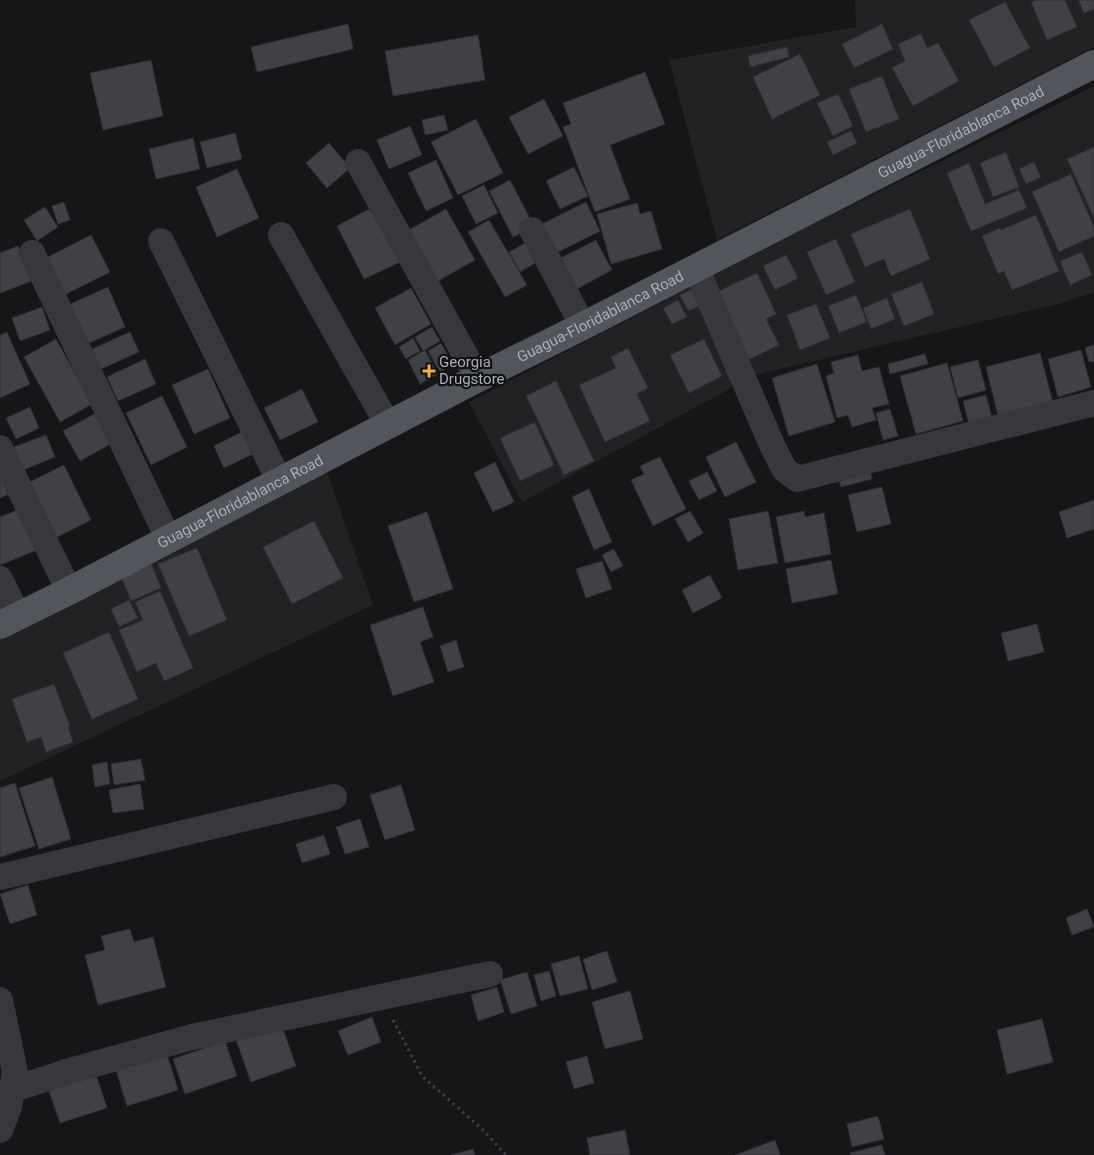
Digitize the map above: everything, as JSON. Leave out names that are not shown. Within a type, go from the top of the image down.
[{"type":"main road","name":"Guagua-Floridablanca Road","points":[[9,620],[69,591],[478,378],[1094,64]]},
{"type":"street","points":[[358,162],[478,378]]},
{"type":"street","points":[[532,230],[583,326]]},
{"type":"street","points":[[281,235],[388,425]]},
{"type":"street","points":[[161,241],[280,482]]},
{"type":"street","points":[[32,254],[168,538]]},
{"type":"street","points":[[696,268],[772,445],[784,469],[797,479],[1094,403]]},
{"type":"street","points":[[0,448],[69,591]]},
{"type":"street","points":[[0,579],[9,620]]},
{"type":"street","points":[[0,877],[334,797]]},
{"type":"street","points":[[12,1090],[66,1072],[192,1037],[490,974]]},
{"type":"street","points":[[0,1000],[15,1072],[9,1107],[0,1130]]},
{"type":"path","points":[[381,997],[422,1076],[482,1129],[506,1155]]},
{"type":"shaded area","points":[[855,0],[1094,0],[1094,47],[717,240],[669,60],[856,27]]},
{"type":"shaded area","points":[[1094,86],[1094,292],[1062,303],[755,375],[522,502],[469,402],[789,236]]},
{"type":"shaded area","points":[[327,471],[373,605],[0,781],[0,635]]},
{"type":"building","points":[[1037,0],[1065,0],[1077,27],[1047,40],[1031,2]]},
{"type":"building","points":[[1078,0],[1094,0],[1094,9],[1084,13]]},
{"type":"building","points":[[1005,2],[1030,48],[994,67],[969,20]]},
{"type":"building","points":[[348,24],[353,49],[257,72],[251,47]]},
{"type":"building","points":[[882,24],[893,49],[854,68],[842,44]]},
{"type":"building","points":[[921,34],[927,48],[938,43],[959,81],[913,106],[892,68],[905,61],[898,44]]},
{"type":"building","points":[[478,35],[485,80],[393,96],[385,51]]},
{"type":"building","points":[[787,47],[789,57],[750,67],[748,56]]},
{"type":"building","points":[[800,54],[820,95],[772,119],[753,77]]},
{"type":"building","points":[[151,60],[163,116],[103,130],[90,73]]},
{"type":"building","points":[[645,72],[665,124],[610,145],[630,199],[595,212],[563,127],[571,124],[563,103]]},
{"type":"building","points":[[882,76],[899,119],[866,132],[849,89]]},
{"type":"building","points":[[838,94],[853,126],[833,136],[817,103]]},
{"type":"building","points":[[544,99],[563,136],[528,154],[509,117]]},
{"type":"building","points":[[444,115],[448,130],[425,135],[422,120]]},
{"type":"building","points":[[476,119],[503,173],[458,195],[431,142]]},
{"type":"building","points":[[410,126],[422,155],[389,169],[377,140]]},
{"type":"building","points":[[851,131],[857,143],[833,155],[827,142]]},
{"type":"building","points":[[235,133],[242,159],[207,168],[200,142]]},
{"type":"building","points":[[193,138],[200,169],[156,179],[149,149]]},
{"type":"building","points":[[329,143],[350,168],[327,188],[306,163]]},
{"type":"building","points":[[1094,147],[1094,218],[1067,159]]},
{"type":"building","points":[[1006,152],[1019,187],[993,197],[980,163]]},
{"type":"building","points":[[436,160],[453,198],[426,211],[408,173]]},
{"type":"building","points":[[1034,162],[1041,177],[1026,184],[1019,169]]},
{"type":"building","points":[[969,163],[985,204],[1019,190],[1027,208],[971,231],[947,173]]},
{"type":"building","points":[[574,167],[588,196],[560,209],[546,181]]},
{"type":"building","points":[[237,169],[259,218],[217,237],[196,187]]},
{"type":"building","points":[[1071,174],[1094,227],[1094,236],[1059,252],[1032,192]]},
{"type":"building","points":[[510,180],[534,226],[513,237],[489,191]]},
{"type":"building","points":[[484,185],[498,213],[476,224],[462,196]]},
{"type":"building","points":[[64,202],[70,220],[58,224],[52,206]]},
{"type":"building","points":[[586,202],[600,231],[554,254],[540,225]]},
{"type":"building","points":[[637,203],[640,214],[651,211],[662,249],[611,264],[597,214]]},
{"type":"building","points":[[45,207],[58,227],[37,241],[24,220]]},
{"type":"building","points":[[373,207],[400,262],[364,279],[337,226]]},
{"type":"building","points":[[446,209],[475,260],[438,281],[409,230]]},
{"type":"building","points":[[910,209],[930,259],[891,276],[884,259],[865,267],[851,234]]},
{"type":"building","points":[[1036,215],[1059,271],[1012,290],[1004,271],[998,274],[982,236]]},
{"type":"building","points":[[489,220],[527,285],[505,297],[468,232]]},
{"type":"building","points":[[91,235],[110,272],[62,296],[44,259]]},
{"type":"building","points":[[836,239],[855,282],[826,295],[807,252]]},
{"type":"building","points":[[596,240],[612,270],[575,290],[559,259]]},
{"type":"building","points":[[529,241],[540,260],[520,272],[509,252]]},
{"type":"building","points":[[18,246],[32,281],[0,293],[0,253]]},
{"type":"building","points":[[1082,252],[1092,275],[1070,285],[1060,261]]},
{"type":"building","points":[[786,255],[798,278],[775,290],[763,266]]},
{"type":"building","points":[[757,273],[776,314],[766,319],[779,345],[742,363],[710,295]]},
{"type":"building","points":[[922,282],[934,314],[904,326],[891,294]]},
{"type":"building","points":[[108,287],[125,327],[85,345],[68,305]]},
{"type":"building","points":[[411,288],[431,324],[395,345],[375,308]]},
{"type":"building","points":[[692,289],[700,306],[688,311],[680,295]]},
{"type":"building","points":[[856,295],[867,322],[839,333],[828,306]]},
{"type":"building","points":[[887,298],[895,319],[871,329],[863,308]]},
{"type":"building","points":[[678,300],[687,317],[672,324],[663,308]]},
{"type":"building","points":[[816,304],[830,338],[800,350],[787,315]]},
{"type":"building","points":[[42,307],[50,330],[20,341],[12,318]]},
{"type":"building","points":[[432,327],[440,341],[423,351],[415,337]]},
{"type":"building","points":[[7,332],[30,384],[0,398],[0,335]]},
{"type":"building","points":[[130,332],[139,352],[101,369],[92,349]]},
{"type":"building","points":[[413,338],[420,351],[406,359],[399,347]]},
{"type":"building","points":[[56,339],[92,404],[60,422],[24,357]]},
{"type":"building","points":[[704,339],[722,376],[689,393],[670,355]]},
{"type":"building","points":[[441,343],[453,365],[440,372],[428,351]]},
{"type":"building","points":[[1094,345],[1094,361],[1089,362],[1085,348]]},
{"type":"building","points":[[628,348],[648,388],[637,394],[650,421],[605,442],[579,385],[616,368],[611,357]]},
{"type":"building","points":[[425,350],[438,374],[420,384],[408,360]]},
{"type":"building","points":[[1081,350],[1091,387],[1058,397],[1048,359]]},
{"type":"building","points":[[1040,353],[1054,406],[999,420],[986,367]]},
{"type":"building","points":[[925,354],[928,364],[890,374],[888,364]]},
{"type":"building","points":[[858,355],[862,371],[879,367],[889,404],[872,408],[876,420],[852,427],[848,415],[837,418],[826,376],[834,373],[831,362]]},
{"type":"building","points":[[145,359],[156,384],[118,401],[107,377]]},
{"type":"building","points":[[978,360],[986,390],[958,398],[950,367]]},
{"type":"building","points":[[947,363],[963,421],[916,434],[900,376]]},
{"type":"building","points":[[817,364],[835,422],[789,436],[772,378]]},
{"type":"building","points":[[208,369],[230,418],[194,434],[172,385]]},
{"type":"building","points":[[556,381],[594,461],[564,475],[526,396]]},
{"type":"building","points":[[302,389],[318,422],[280,440],[264,408]]},
{"type":"building","points":[[986,395],[992,418],[969,424],[963,401]]},
{"type":"building","points":[[162,396],[187,447],[151,465],[126,413]]},
{"type":"building","points":[[30,407],[39,428],[16,439],[6,418]]},
{"type":"building","points":[[890,409],[898,436],[883,440],[876,413]]},
{"type":"building","points":[[100,411],[116,441],[80,461],[63,431]]},
{"type":"building","points":[[535,422],[554,465],[520,481],[500,438]]},
{"type":"building","points":[[246,430],[257,452],[224,468],[214,446]]},
{"type":"building","points":[[46,435],[55,457],[23,470],[14,447]]},
{"type":"building","points":[[736,442],[756,482],[725,497],[706,457]]},
{"type":"building","points":[[660,457],[686,509],[653,526],[631,480],[644,474],[640,466]]},
{"type":"building","points":[[495,462],[514,502],[493,512],[474,473]]},
{"type":"building","points":[[64,465],[91,520],[53,539],[26,484]]},
{"type":"building","points":[[0,468],[11,493],[0,498]]},
{"type":"building","points":[[870,469],[872,479],[841,487],[838,476]]},
{"type":"building","points":[[707,472],[717,491],[699,500],[689,481]]},
{"type":"building","points":[[882,487],[891,524],[857,532],[848,495]]},
{"type":"building","points":[[589,489],[612,542],[594,550],[572,497]]},
{"type":"building","points":[[1094,500],[1094,529],[1067,538],[1059,512]]},
{"type":"building","points":[[20,509],[37,550],[0,565],[0,517]]},
{"type":"building","points":[[690,511],[703,533],[688,542],[675,519]]},
{"type":"building","points":[[768,511],[778,563],[738,570],[729,519]]},
{"type":"building","points":[[804,511],[805,517],[824,513],[831,554],[785,563],[776,517]]},
{"type":"building","points":[[427,512],[453,589],[414,602],[388,526]]},
{"type":"building","points":[[314,521],[343,578],[292,604],[263,547]]},
{"type":"building","points":[[197,548],[227,620],[189,636],[158,564]]},
{"type":"building","points":[[614,549],[623,566],[611,572],[602,555]]},
{"type":"building","points":[[831,560],[838,594],[792,603],[786,569]]},
{"type":"building","points":[[602,561],[612,589],[586,598],[576,569]]},
{"type":"building","points":[[151,563],[161,588],[131,601],[121,576]]},
{"type":"building","points":[[710,575],[722,598],[693,613],[682,590]]},
{"type":"building","points":[[160,591],[193,668],[164,681],[156,663],[137,672],[119,630],[143,620],[135,602]]},
{"type":"building","points":[[129,600],[138,618],[119,627],[111,609]]},
{"type":"building","points":[[423,607],[433,637],[420,642],[434,682],[393,696],[370,625]]},
{"type":"building","points":[[1037,624],[1044,652],[1008,661],[1001,633]]},
{"type":"building","points":[[109,632],[138,699],[92,719],[63,653]]},
{"type":"building","points":[[456,640],[464,667],[448,672],[440,646]]},
{"type":"building","points":[[54,684],[70,727],[68,727],[73,742],[46,752],[41,737],[27,742],[12,699]]},
{"type":"building","points":[[141,759],[145,780],[114,785],[111,764]]},
{"type":"building","points":[[107,762],[110,784],[95,787],[92,765]]},
{"type":"building","points":[[52,777],[71,839],[39,849],[19,788]]},
{"type":"building","points":[[15,783],[35,846],[0,857],[0,788]]},
{"type":"building","points":[[140,784],[144,809],[113,813],[109,790]]},
{"type":"building","points":[[401,785],[415,830],[385,840],[370,795]]},
{"type":"building","points":[[360,819],[369,847],[345,854],[336,827]]},
{"type":"building","points":[[324,835],[330,854],[302,863],[296,844]]},
{"type":"building","points":[[28,885],[37,915],[10,924],[0,894]]},
{"type":"building","points":[[1087,909],[1094,927],[1072,935],[1066,918]]},
{"type":"building","points":[[130,929],[134,942],[153,937],[166,987],[98,1005],[85,955],[105,950],[101,936]]},
{"type":"building","points":[[607,951],[617,982],[592,990],[583,959]]},
{"type":"building","points":[[579,956],[588,989],[560,996],[551,964]]},
{"type":"building","points":[[549,971],[556,996],[541,1001],[534,975]]},
{"type":"building","points":[[527,972],[537,1006],[511,1014],[500,980]]},
{"type":"building","points":[[497,987],[504,1012],[478,1021],[471,995]]},
{"type":"building","points":[[630,991],[643,1039],[605,1049],[592,1002]]},
{"type":"building","points":[[372,1017],[381,1042],[348,1055],[338,1031]]},
{"type":"building","points":[[1042,1019],[1053,1062],[1007,1074],[997,1030]]},
{"type":"building","points":[[280,1021],[296,1066],[251,1082],[235,1037]]},
{"type":"building","points":[[225,1041],[237,1076],[185,1094],[173,1059]]},
{"type":"building","points":[[167,1054],[178,1090],[127,1106],[116,1070]]},
{"type":"building","points":[[587,1056],[594,1083],[574,1089],[566,1062]]},
{"type":"building","points":[[95,1072],[107,1108],[60,1123],[48,1088]]},
{"type":"building","points":[[878,1116],[884,1139],[852,1147],[847,1124]]},
{"type":"building","points":[[625,1130],[630,1155],[590,1155],[587,1138]]},
{"type":"building","points":[[775,1140],[780,1155],[735,1155]]},
{"type":"building","points":[[882,1145],[885,1155],[851,1155],[850,1153]]},
{"type":"building","points":[[473,1149],[475,1155],[451,1155]]},
{"type":"place","name":"Georgia Drugstore","points":[[429,371]]}]
